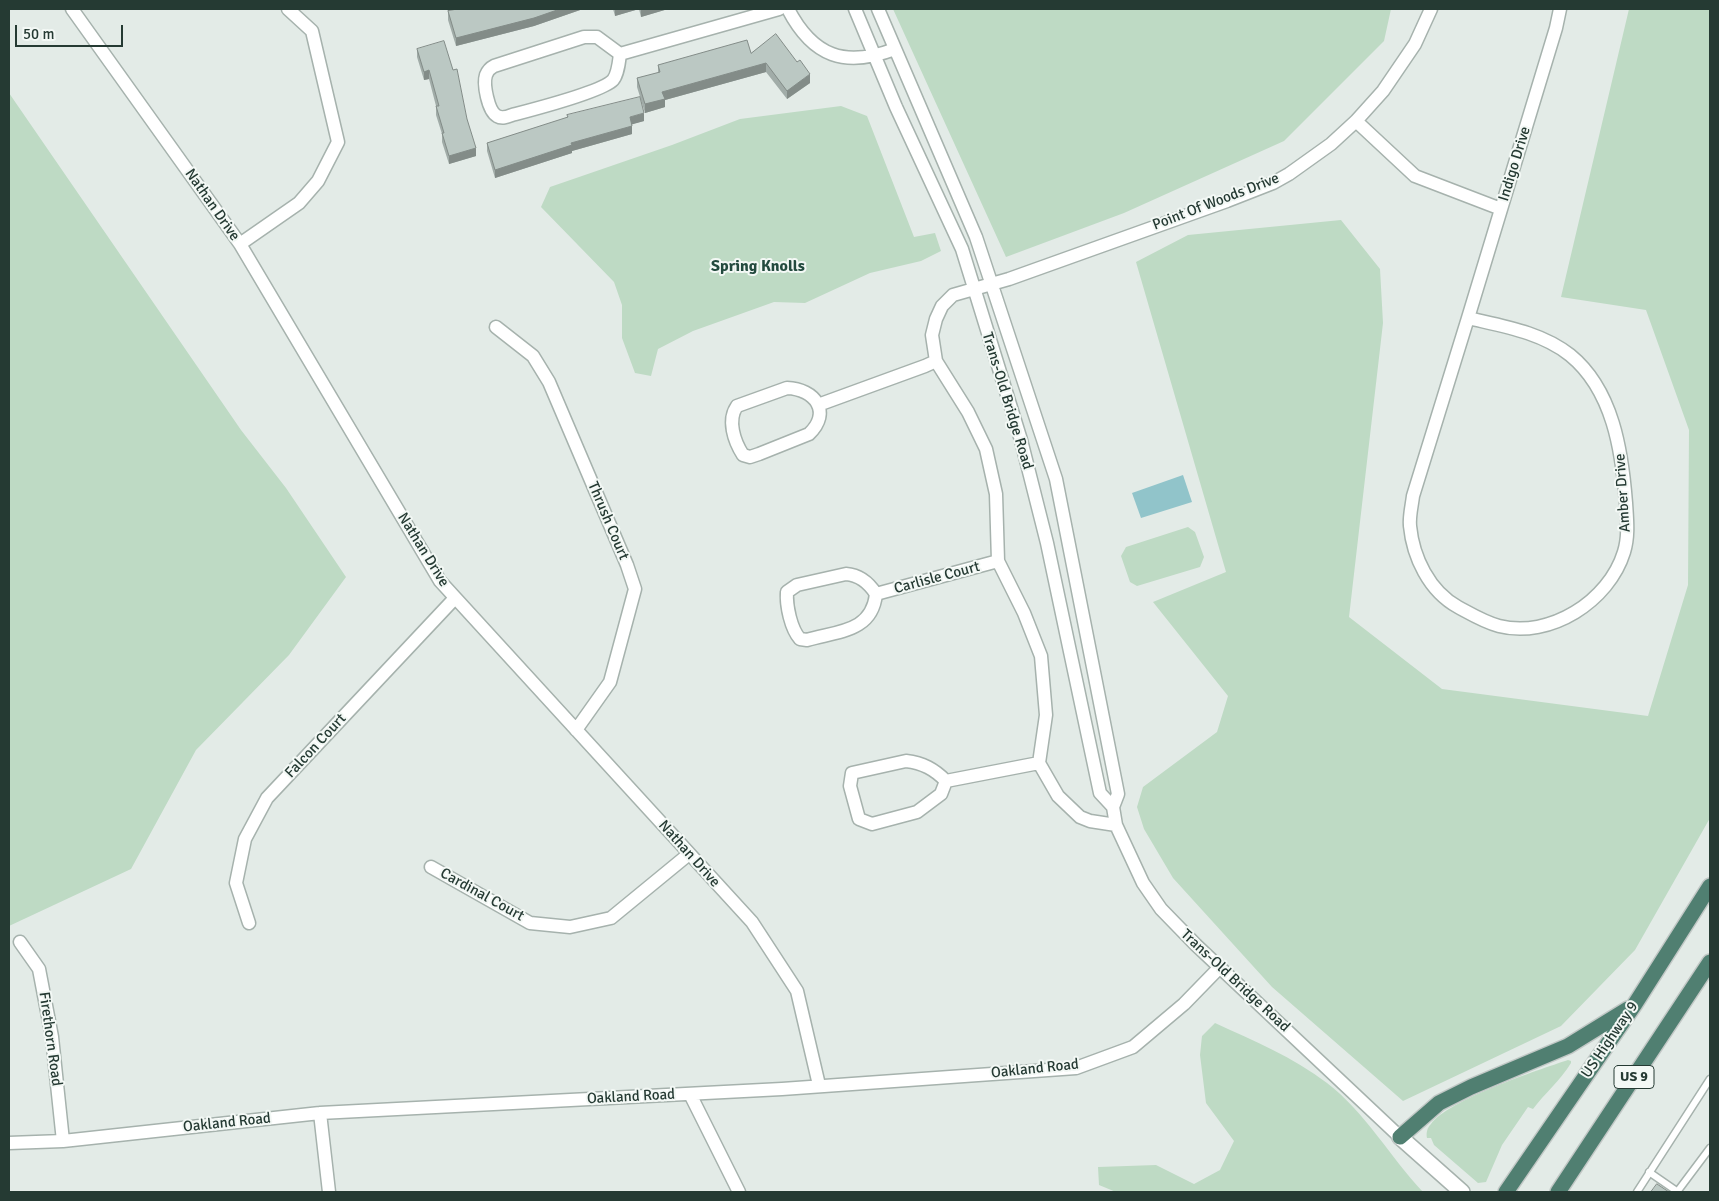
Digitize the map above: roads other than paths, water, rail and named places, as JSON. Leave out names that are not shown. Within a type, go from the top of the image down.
[{"type":"highway","name":"US Highway 9","points":[[1506,1192],[1635,1004],[1710,886]]},
{"type":"highway","name":"US 9","points":[[1558,1192],[1710,962]]},
{"type":"highway","points":[[1396,1133],[1439,1103],[1471,1087],[1568,1046],[1635,1004]]},
{"type":"street","name":"Nathan Drive","points":[[72,9],[240,244],[440,581],[752,922],[797,991],[819,1085]]},
{"type":"street","points":[[240,244],[299,203],[318,181],[338,142],[312,31],[288,9]]},
{"type":"street","points":[[620,54],[779,9]]},
{"type":"street","points":[[788,9],[796,24],[807,36],[832,55],[855,59],[874,57],[894,49]]},
{"type":"street","name":"Trans-Old Bridge Road","points":[[855,9],[874,57],[962,248],[1021,440],[1047,543],[1100,793],[1113,807]]},
{"type":"street","name":"Trans-Old Bridge Road","points":[[878,9],[956,186],[976,237],[1056,479],[1118,794],[1113,807],[1116,825],[1143,883],[1161,908],[1220,967],[1396,1133],[1462,1192]]},
{"type":"street","name":"Point Of Woods Drive","points":[[991,283],[1009,279],[1273,183],[1311,160],[1356,121],[1400,69],[1415,44],[1431,9]]},
{"type":"street","name":"Indigo Drive","points":[[1468,318],[1556,28],[1560,9]]},
{"type":"street","points":[[584,37],[597,37],[620,54],[613,80],[599,88],[502,118],[496,116],[492,110],[485,85],[485,76],[494,66],[584,37]]},
{"type":"street","points":[[1356,121],[1415,176],[1501,210]]},
{"type":"street","name":"Carlisle Court","points":[[991,283],[953,295],[942,306],[936,319],[932,336],[936,361],[968,412],[986,449],[996,494],[998,561],[1024,614],[1041,656],[1046,715],[1039,762]]},
{"type":"street","name":"Amber Drive","points":[[1468,318],[1547,340],[1569,355],[1581,366],[1603,398],[1618,438],[1628,530],[1624,552],[1611,577],[1595,597],[1572,616],[1552,623],[1519,628],[1500,626],[1478,618],[1454,605],[1436,589],[1416,558],[1409,524],[1413,496],[1468,318]]},
{"type":"street","name":"Thrush Court","points":[[496,327],[533,356],[549,382],[627,565],[635,589],[610,682],[576,730]]},
{"type":"street","points":[[818,405],[936,361]]},
{"type":"street","points":[[787,388],[800,388],[812,395],[818,405],[819,416],[815,428],[809,434],[750,456],[743,455],[739,449],[732,423],[733,412],[737,406],[787,388]]},
{"type":"street","name":"Carlisle Court","points":[[876,594],[998,561]]},
{"type":"street","name":"Carlisle Court","points":[[846,574],[854,574],[862,579],[876,594],[874,607],[862,625],[807,640],[800,639],[795,634],[786,600],[787,592],[791,588],[846,574]]},
{"type":"street","name":"Falcon Court","points":[[249,923],[236,883],[245,839],[267,798],[455,598]]},
{"type":"street","points":[[906,761],[920,762],[930,767],[946,781],[941,794],[924,808],[917,812],[872,824],[864,823],[859,819],[849,779],[852,773],[859,770],[906,761]]},
{"type":"street","points":[[946,781],[1039,762],[1058,796],[1080,817],[1090,821],[1116,825]]},
{"type":"street","name":"Cardinal Court","points":[[431,867],[530,923],[570,927],[611,918],[689,854]]},
{"type":"street","name":"Firethorn Road","points":[[20,942],[39,969],[52,1036],[63,1141]]},
{"type":"street","name":"Oakland Road","points":[[9,1143],[63,1141],[320,1113],[690,1094],[1076,1068],[1133,1047],[1184,1004],[1220,967]]},
{"type":"street","points":[[690,1094],[739,1192]]},
{"type":"street","points":[[320,1113],[329,1192]]},
{"type":"lane","points":[[1637,1192],[1710,1079]]},
{"type":"lane","points":[[1649,1172],[1678,1192],[1710,1148]]},
{"type":"water","points":[[1183,475],[1192,502],[1141,518],[1132,493]]},
{"type":"district","name":"Spring Knolls","points":[[758,267]]}]
